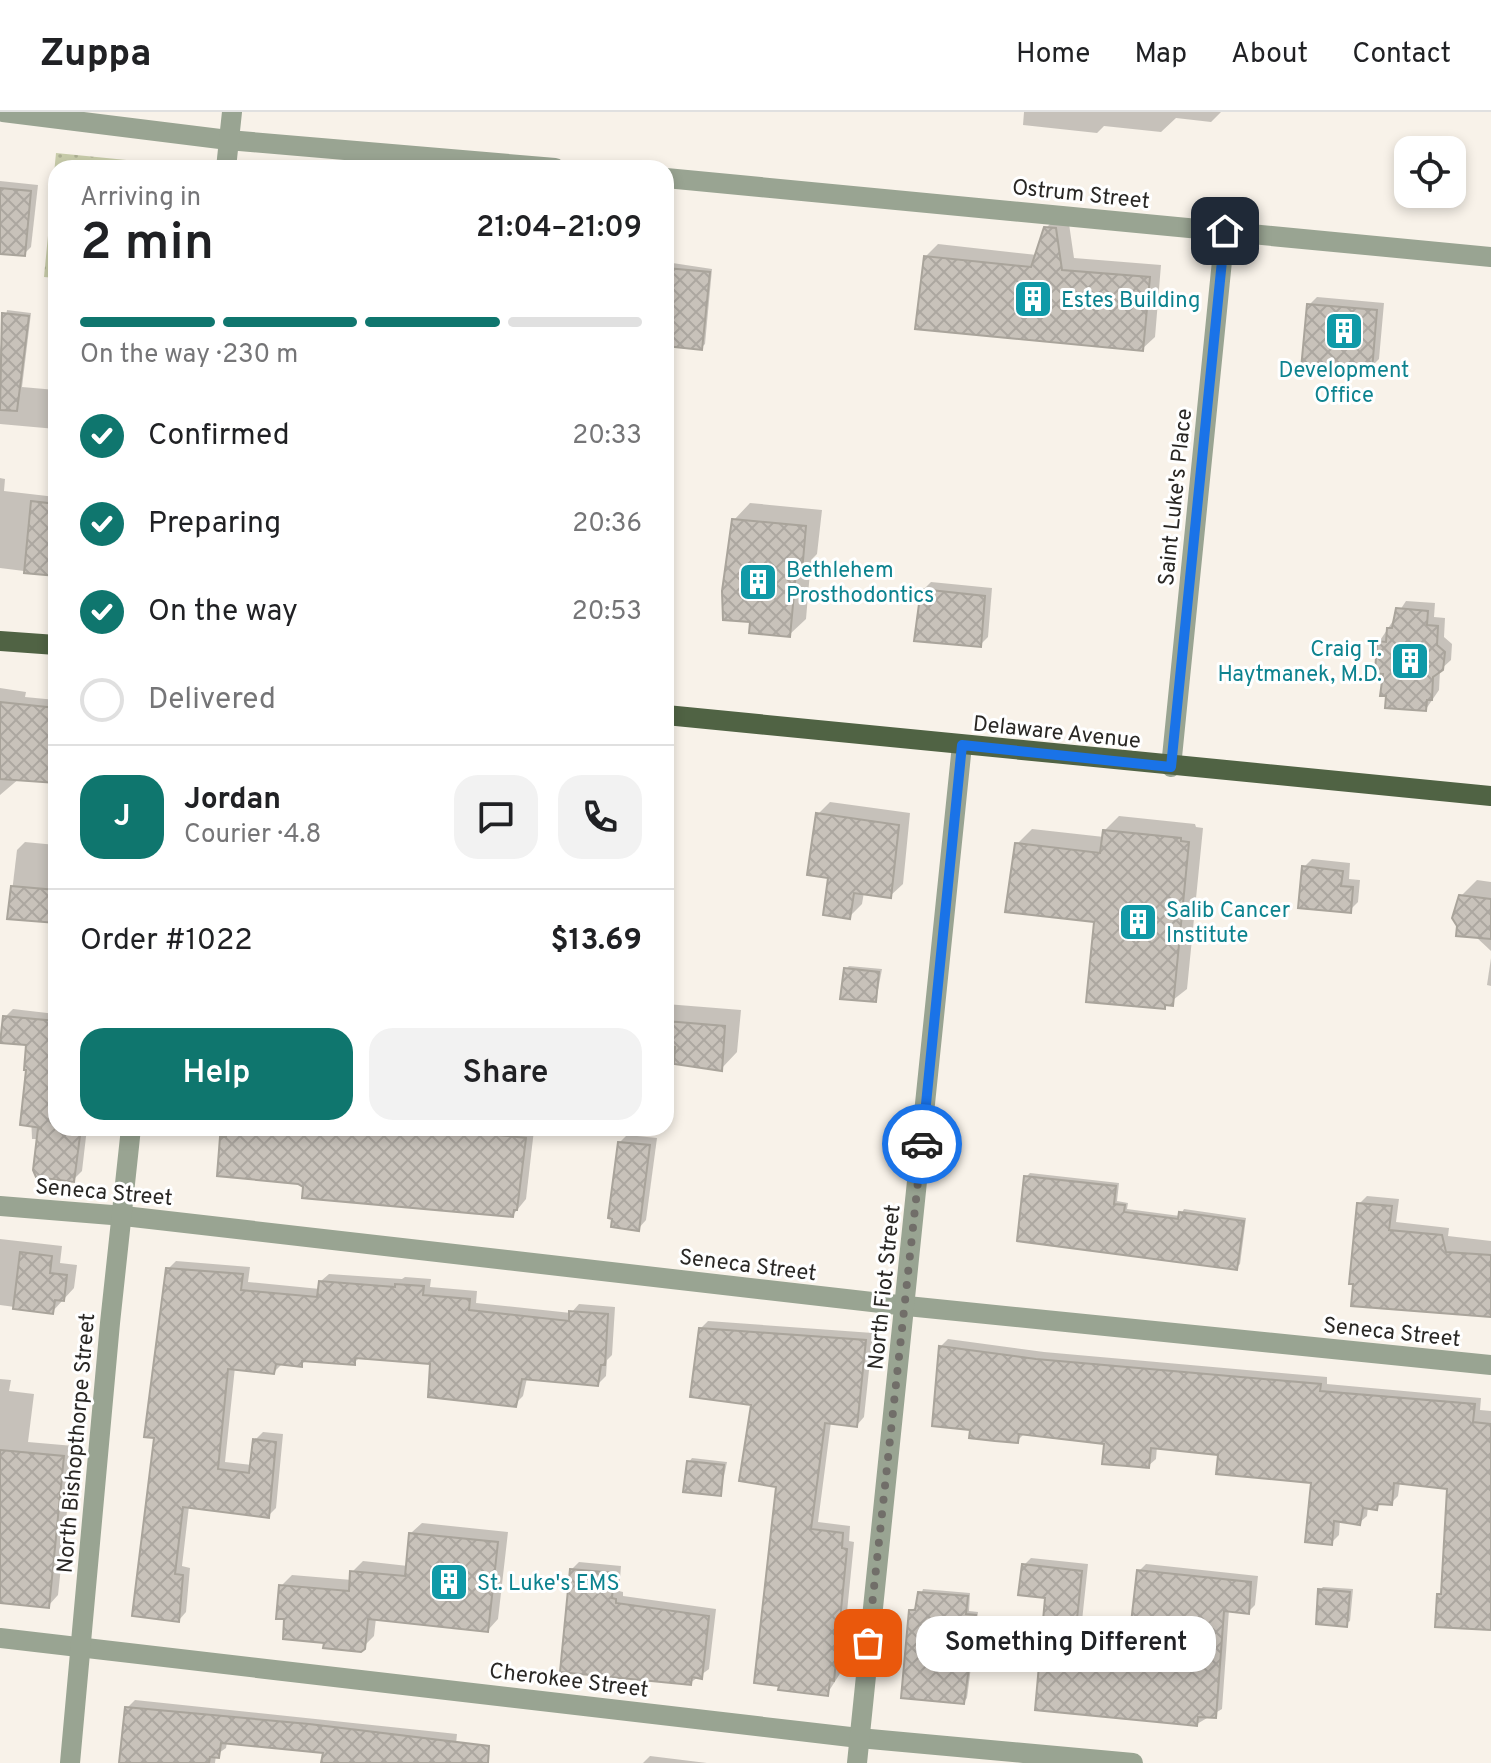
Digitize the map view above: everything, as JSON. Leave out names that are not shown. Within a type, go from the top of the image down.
[{"type":"main road","points":[[0,641],[48,644]]},
{"type":"main road","name":"Delaware Avenue","points":[[674,716],[1491,796]]},
{"type":"street","points":[[3,112],[228,140],[462,160]]},
{"type":"street","points":[[227,160],[232,112]]},
{"type":"street","name":"Ostrum Street","points":[[674,179],[1491,257]]},
{"type":"street","name":"Saint Luke's Place","points":[[1171,767],[1225,231]]},
{"type":"street","name":"North Fiot Street","points":[[857,1763],[907,1306],[962,745]]},
{"type":"street","name":"North Bishopthorpe Street","points":[[70,1763],[108,1338],[124,1216],[130,1136]]},
{"type":"street","name":"Seneca Street","points":[[0,1206],[124,1216],[907,1306],[1491,1365]]},
{"type":"street","name":"Cherokee Street","points":[[0,1638],[82,1645],[859,1738],[1133,1763]]},
{"type":"green space","points":[[56,153],[126,160],[55,160]]},
{"type":"green space","points":[[48,236],[48,277],[44,277]]},
{"type":"building","points":[[0,188],[31,191],[25,256],[0,254]]},
{"type":"building","name":"Estes Building","points":[[1044,227],[1056,228],[1062,270],[1150,277],[1143,351],[915,329],[924,256],[1031,267]]},
{"type":"building","points":[[674,269],[710,272],[702,350],[674,347]]},
{"type":"building","name":"Development Office","points":[[1307,304],[1377,310],[1372,370],[1359,368],[1358,374],[1301,369]]},
{"type":"building","points":[[2,313],[29,316],[17,411],[0,410]]},
{"type":"building","points":[[31,501],[48,503],[48,575],[24,573]]},
{"type":"building","name":"Bethlehem Prosthodontics","points":[[732,519],[806,526],[802,572],[796,572],[790,637],[749,633],[750,622],[723,620],[722,591]]},
{"type":"building","points":[[921,589],[985,596],[981,647],[914,641]]},
{"type":"building","name":"Craig T. Haytmanek, M.D.","points":[[1396,608],[1428,611],[1427,625],[1438,626],[1437,645],[1445,652],[1443,670],[1433,677],[1432,700],[1427,700],[1426,711],[1385,708],[1386,696],[1380,696],[1383,674],[1375,673],[1377,641],[1386,642],[1387,628],[1392,628]]},
{"type":"building","points":[[0,702],[48,707],[48,782],[0,779]]},
{"type":"building","points":[[816,813],[899,825],[891,898],[854,893],[850,919],[823,915],[828,878],[807,875]]},
{"type":"building","name":"Salib Cancer Institute","points":[[1103,830],[1181,838],[1181,841],[1189,842],[1173,1006],[1165,1005],[1165,1009],[1086,1002],[1094,922],[1005,912],[1015,843],[1100,853]]},
{"type":"building","points":[[1302,866],[1343,871],[1341,886],[1353,887],[1351,913],[1298,908]]},
{"type":"building","points":[[11,886],[48,889],[48,922],[7,919]]},
{"type":"building","points":[[1459,895],[1491,899],[1491,939],[1456,936],[1457,926],[1452,918]]},
{"type":"building","points":[[844,968],[879,972],[876,1002],[840,999]]},
{"type":"building","points":[[3,1016],[48,1020],[48,1136],[80,1136],[74,1182],[36,1177],[33,1170],[38,1128],[42,1128],[20,1125],[26,1045],[0,1043]]},
{"type":"building","points":[[674,1022],[725,1026],[722,1071],[674,1064]]},
{"type":"building","points":[[220,1137],[526,1138],[517,1210],[514,1210],[513,1217],[302,1198],[303,1187],[298,1184],[217,1176]]},
{"type":"building","points":[[618,1142],[650,1145],[639,1231],[611,1227],[612,1219],[608,1218]]},
{"type":"building","points":[[1024,1176],[1116,1186],[1114,1204],[1125,1205],[1124,1212],[1178,1219],[1179,1212],[1244,1221],[1237,1270],[1017,1241]]},
{"type":"building","points":[[1357,1203],[1392,1206],[1389,1230],[1442,1235],[1446,1252],[1491,1255],[1491,1317],[1351,1306],[1353,1284],[1349,1284]]},
{"type":"building","points":[[20,1252],[52,1256],[50,1273],[67,1275],[64,1301],[55,1300],[53,1314],[13,1309]]},
{"type":"building","points":[[166,1268],[243,1274],[241,1290],[317,1297],[319,1281],[395,1287],[395,1284],[424,1286],[423,1295],[470,1299],[469,1310],[569,1321],[569,1311],[608,1314],[605,1365],[601,1365],[598,1386],[522,1379],[516,1407],[428,1397],[430,1364],[355,1358],[355,1365],[302,1361],[302,1367],[276,1364],[274,1374],[228,1369],[218,1469],[249,1473],[253,1439],[276,1442],[269,1518],[183,1507],[175,1574],[183,1575],[179,1622],[132,1616],[154,1438],[144,1437]]},
{"type":"building","points":[[699,1328],[866,1340],[857,1427],[825,1423],[811,1529],[843,1533],[842,1548],[847,1549],[834,1681],[830,1680],[828,1696],[778,1690],[779,1686],[754,1683],[776,1487],[739,1481],[751,1405],[690,1397]]},
{"type":"building","points":[[939,1346],[1036,1359],[1321,1384],[1320,1391],[1475,1404],[1473,1422],[1491,1424],[1491,1630],[1435,1627],[1437,1594],[1441,1594],[1447,1489],[1394,1483],[1392,1505],[1378,1504],[1377,1510],[1363,1508],[1360,1525],[1334,1521],[1332,1545],[1305,1542],[1311,1483],[1216,1474],[1218,1455],[1151,1448],[1149,1468],[1102,1464],[1104,1444],[1019,1434],[1018,1443],[995,1441],[969,1438],[970,1430],[932,1426]]},
{"type":"building","points":[[0,1450],[64,1456],[49,1608],[0,1603]]},
{"type":"building","points":[[687,1461],[724,1465],[721,1496],[683,1492]]},
{"type":"building","points":[[409,1533],[498,1542],[488,1632],[368,1619],[365,1649],[361,1652],[323,1648],[324,1643],[283,1639],[284,1619],[276,1619],[279,1585],[349,1591],[350,1571],[405,1576]]},
{"type":"building","points":[[1022,1564],[1082,1571],[1076,1628],[1130,1632],[1137,1570],[1251,1582],[1249,1614],[1224,1611],[1216,1718],[1198,1717],[1197,1726],[1035,1710],[1045,1598],[1018,1595]]},
{"type":"building","points":[[570,1569],[614,1573],[612,1598],[616,1599],[616,1603],[709,1616],[702,1679],[692,1677],[691,1685],[560,1672]]},
{"type":"building","points":[[1318,1589],[1350,1592],[1347,1627],[1316,1624]]},
{"type":"building","points":[[918,1592],[968,1596],[966,1614],[976,1615],[964,1704],[901,1698],[909,1610],[915,1610]]},
{"type":"building","points":[[125,1707],[309,1724],[489,1746],[488,1763],[321,1763],[323,1753],[221,1743],[219,1758],[210,1757],[209,1763],[119,1763]]},
{"type":"way so far","points":[[868,1643],[907,1306],[922,1144]]},
{"type":"place","name":"Estes Building","points":[[1033,299]]},
{"type":"place","name":"Development Office","points":[[1344,331]]},
{"type":"place","name":"Bethlehem Prosthodontics","points":[[758,582]]},
{"type":"place","name":"Craig T. Haytmanek, M.D.","points":[[1410,661]]},
{"type":"place","name":"Salib Cancer Institute","points":[[1138,922]]},
{"type":"place","name":"St. Luke's EMS","points":[[449,1582]]},
{"type":"place","name":"Something Different","points":[[868,1643]]},
{"type":"route","points":[[922,1144],[962,745],[1171,767],[1225,231]]}]
